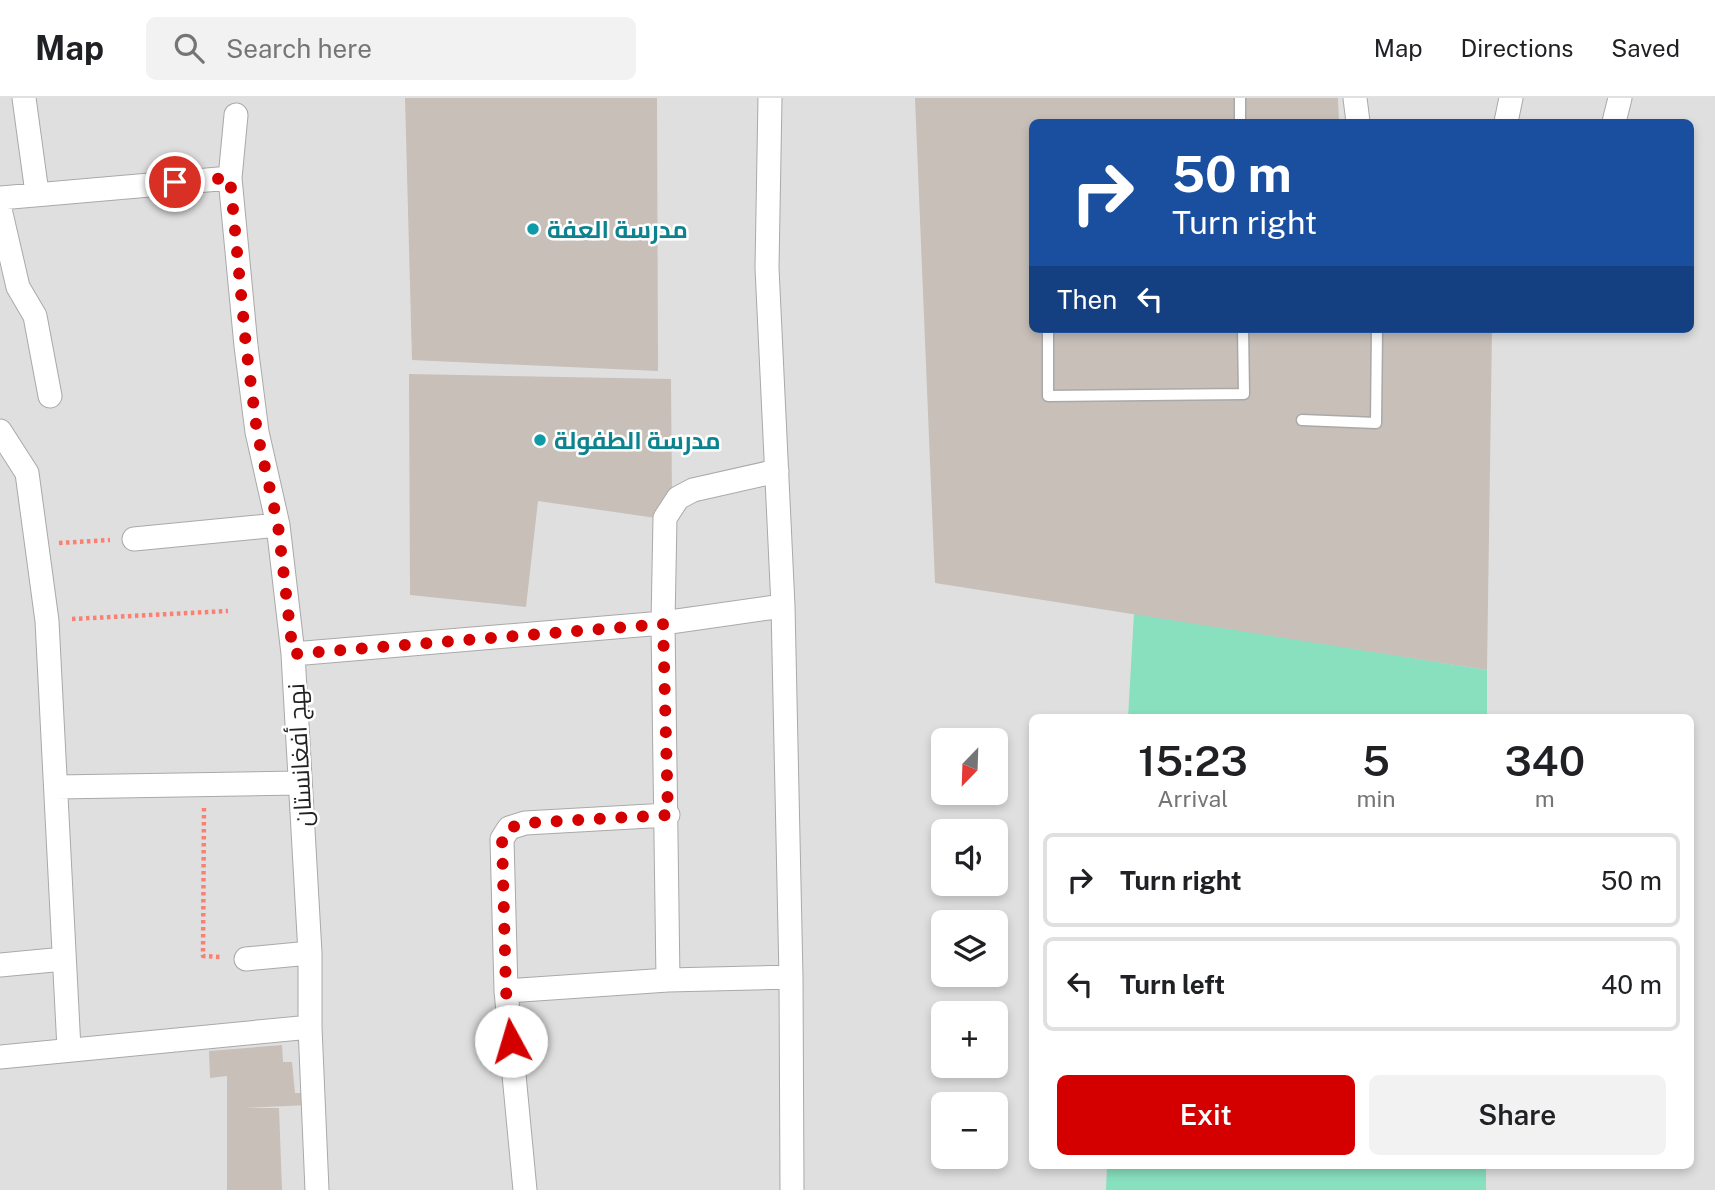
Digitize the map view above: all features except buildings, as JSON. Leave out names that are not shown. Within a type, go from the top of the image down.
[{"type":"street","points":[[24,98],[37,193]]},
{"type":"street","points":[[770,98],[767,268],[783,606],[791,977],[792,1190]]},
{"type":"street","points":[[1355,98],[1358,119]]},
{"type":"street","points":[[1507,119],[1511,98]]},
{"type":"street","points":[[1615,119],[1620,98]]},
{"type":"street","name":"نهج أفغانستان","points":[[236,115],[230,178],[256,420],[278,525],[293,654],[310,953],[310,1027],[317,1190]]},
{"type":"street","points":[[0,198],[230,178]]},
{"type":"street","points":[[0,209],[18,287],[35,316],[50,396]]},
{"type":"street","points":[[0,431],[27,473],[47,621],[69,1049]]},
{"type":"street","points":[[668,980],[668,815],[663,624],[665,518],[678,498],[693,490],[777,471]]},
{"type":"street","points":[[134,539],[278,525]]},
{"type":"street","points":[[293,654],[663,624],[783,606]]},
{"type":"street","points":[[57,787],[300,783]]},
{"type":"street","points":[[525,1190],[506,991],[502,839],[509,828],[525,823],[668,815]]},
{"type":"street","points":[[246,959],[310,953]]},
{"type":"street","points":[[0,965],[64,959]]},
{"type":"street","points":[[506,991],[668,980],[791,977]]},
{"type":"street","points":[[0,1057],[310,1027]]},
{"type":"lane","points":[[1240,98],[1240,119]]},
{"type":"lane","points":[[1048,333],[1048,396],[1244,394],[1243,333]]},
{"type":"lane","points":[[1302,420],[1376,423],[1377,333]]},
{"type":"path","points":[[37,544],[134,539]]},
{"type":"path","points":[[47,621],[229,611]]},
{"type":"path","points":[[204,786],[203,956],[246,959]]},
{"type":"shaded area","points":[[0,98],[1715,98],[1715,1190],[0,1190]]},
{"type":"green space","points":[[1134,613],[1487,670],[1487,714],[1128,714]]},
{"type":"green space","points":[[1107,1169],[1486,1169],[1486,1190],[1106,1190]]},
{"type":"place","name":"مدرسة العفة","points":[[533,229]]},
{"type":"place","name":"مدرسة الطفولة","points":[[540,440]]},
{"type":"route","points":[[175,182],[230,178],[257,432],[278,525],[293,654],[663,624],[668,815],[525,823],[509,828],[502,839],[506,991],[511,1041]]}]
